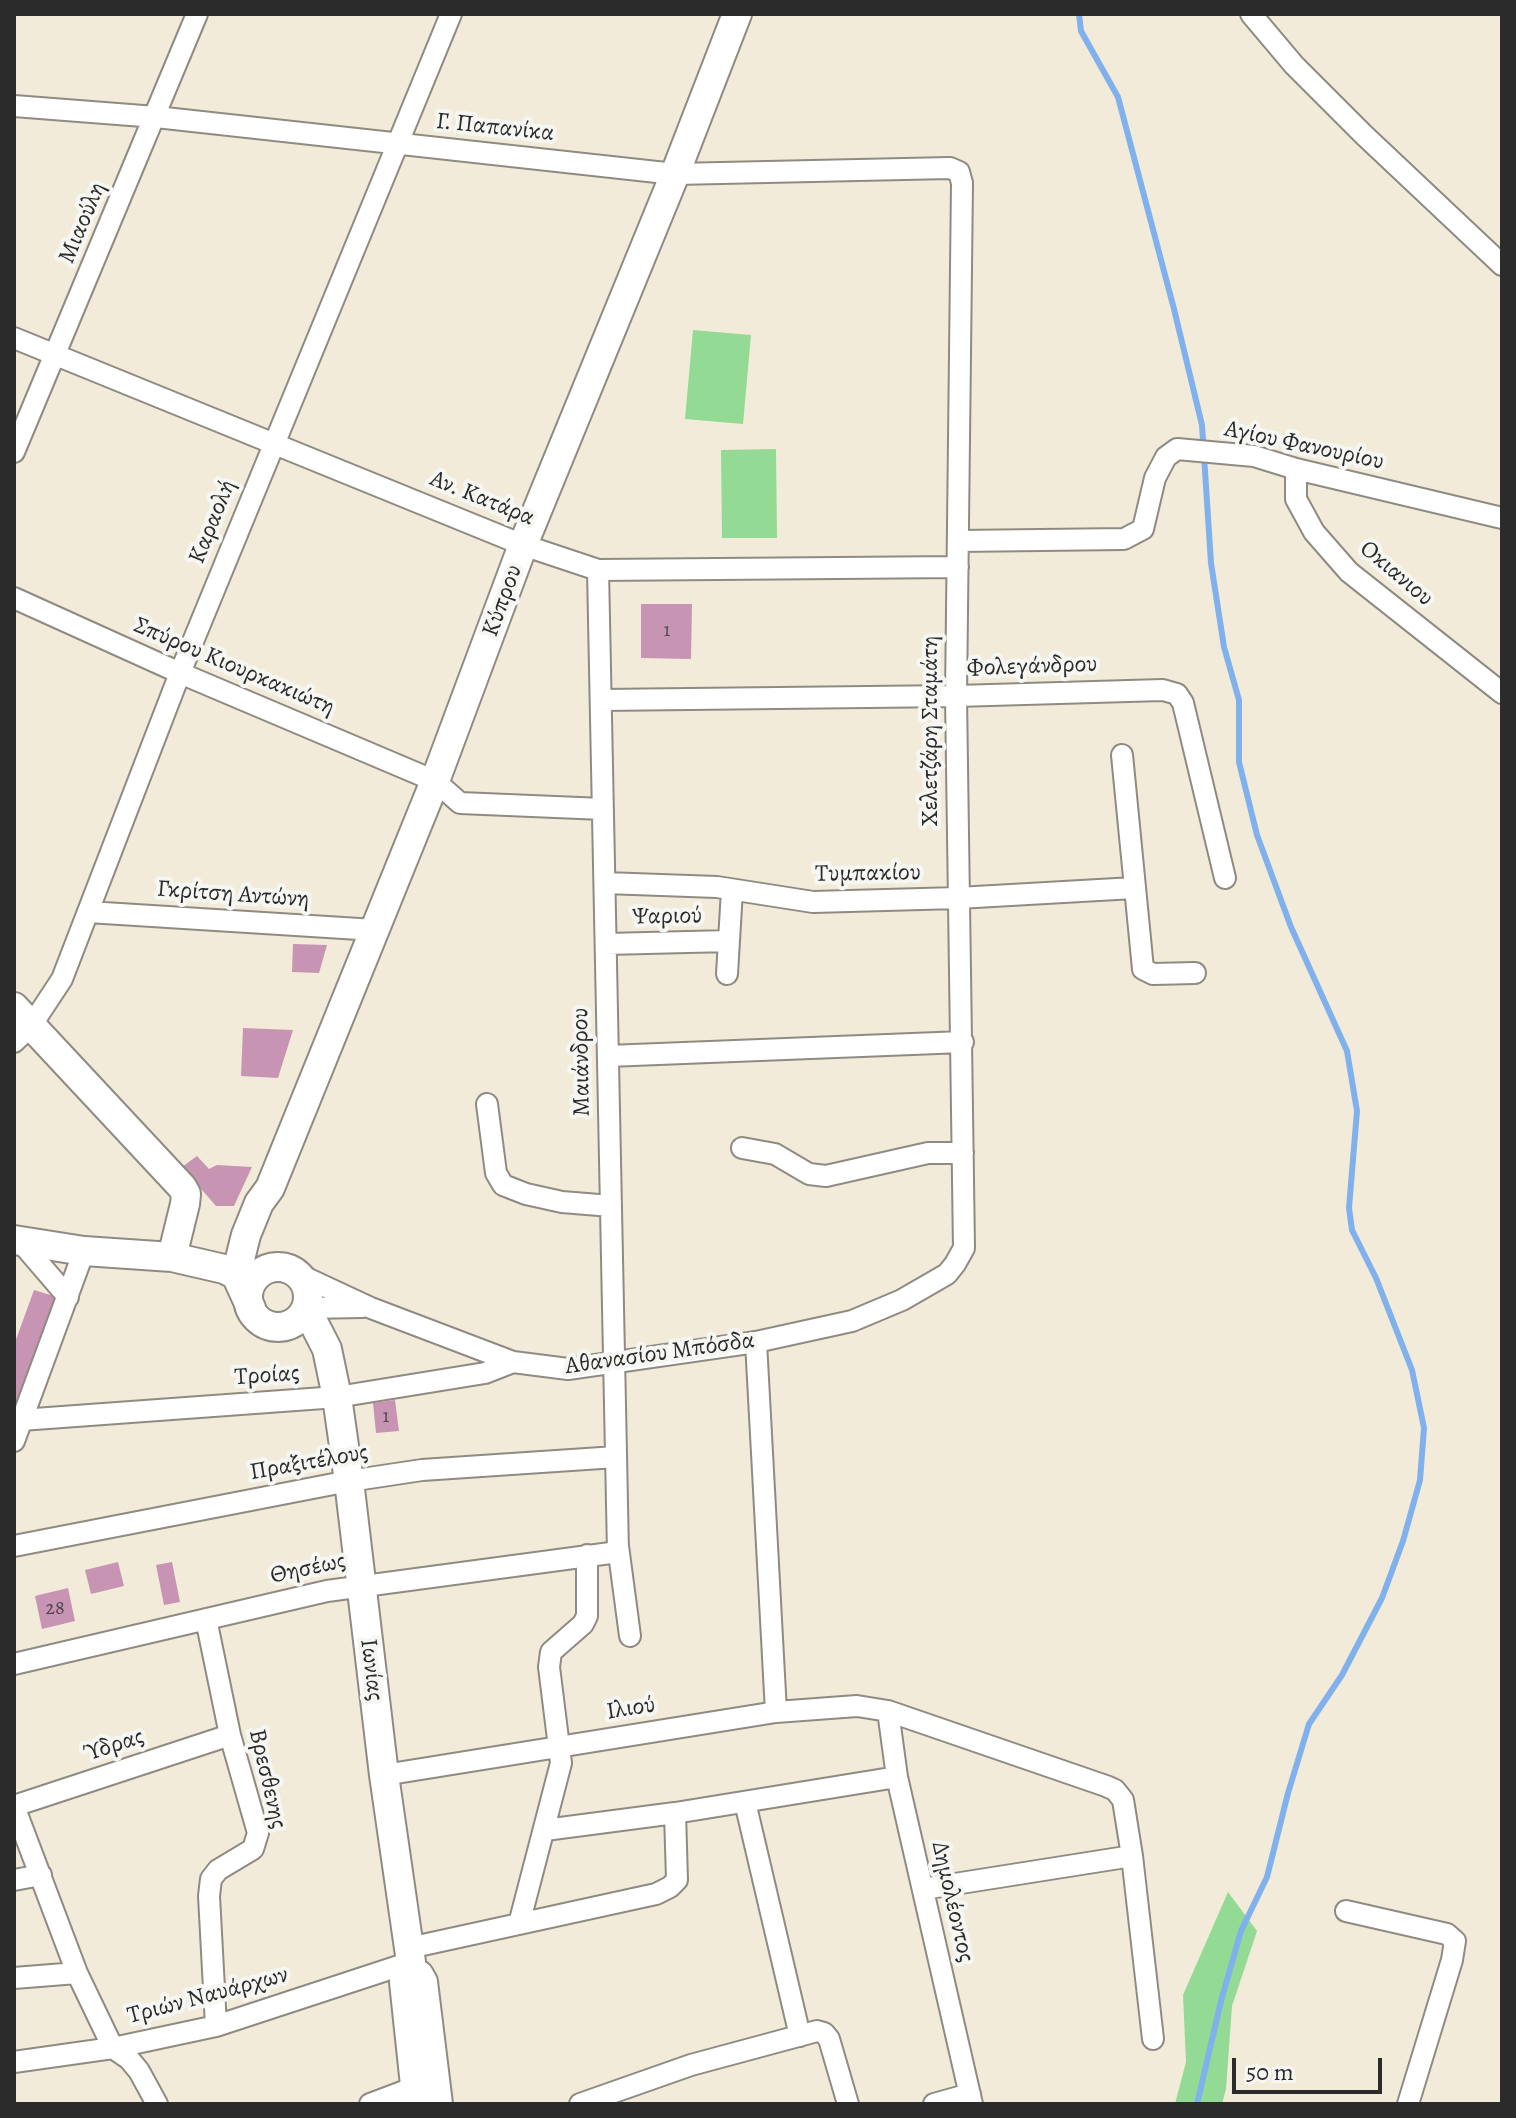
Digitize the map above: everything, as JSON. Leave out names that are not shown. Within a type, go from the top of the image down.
[{"type":"street","name":"Μιαούλη","points":[[14,452],[197,14]]},
{"type":"street","name":"Καραολή","points":[[20,1025],[62,979],[180,673],[451,14]]},
{"type":"street","name":"Κύπρου","points":[[236,1275],[272,1261],[262,1241],[270,1188],[435,781],[523,545],[737,14]]},
{"type":"street","points":[[1251,14],[1294,65],[1502,265]]},
{"type":"street","name":"Γ. Παπανίκα","points":[[14,106],[156,117],[675,174],[950,168],[959,172],[962,183]]},
{"type":"street","name":"Χελετζάρη Σταμάτη","points":[[947,1274],[964,1248],[956,696],[962,183]]},
{"type":"street","name":"Αν. Κατάρα","points":[[14,338],[523,545],[598,570],[958,567]]},
{"type":"street","name":"Αγίου Φανουρίου","points":[[958,541],[1124,539],[1143,529],[1155,478],[1166,457],[1177,449],[1254,456],[1296,469],[1502,518]]},
{"type":"street","name":"Οκιανιου","points":[[1296,469],[1296,499],[1314,532],[1349,572],[1502,693]]},
{"type":"street","name":"Μαιάνδρου","points":[[598,570],[618,1549],[630,1636]]},
{"type":"street","name":"Σπύρου Κιουρκακιώτη","points":[[14,598],[180,673],[435,781],[460,803],[603,809]]},
{"type":"street","name":"Φολεγάνδρου","points":[[601,700],[1163,690],[1177,694],[1183,703],[1225,878]]},
{"type":"street","points":[[1122,755],[1143,969],[1153,974],[1195,973]]},
{"type":"street","name":"Τυμπακίου","points":[[605,883],[697,886],[813,902],[1134,888]]},
{"type":"street","points":[[727,974],[732,890]]},
{"type":"street","name":"Γκρίτση Αντώνη","points":[[88,912],[375,930]]},
{"type":"street","name":"Ψαριού","points":[[606,944],[729,941]]},
{"type":"street","points":[[20,1025],[182,1187],[186,1194],[185,1204],[172,1257]]},
{"type":"street","points":[[608,1056],[963,1042]]},
{"type":"street","points":[[487,1104],[496,1173],[503,1185],[562,1202],[611,1206]]},
{"type":"street","points":[[742,1148],[775,1154],[809,1174],[826,1176],[928,1153],[963,1153]]},
{"type":"street","points":[[16,1240],[84,1251],[172,1257],[224,1269],[236,1275],[259,1316],[309,1350],[336,1387]]},
{"type":"street","points":[[16,1240],[68,1297]]},
{"type":"street","points":[[172,1257],[206,1249],[272,1261],[303,1280],[308,1291],[306,1308],[300,1318],[290,1325],[278,1327],[259,1316],[249,1293],[255,1278],[269,1269],[272,1261]]},
{"type":"street","points":[[14,1441],[84,1251]]},
{"type":"street","name":"Αθανασίου Μπόσδα","points":[[272,1261],[371,1308],[513,1362],[568,1369],[756,1342],[852,1321],[902,1300],[947,1274]]},
{"type":"street","name":"Αθανασίου Μπόσδα","points":[[306,1308],[371,1308]]},
{"type":"street","name":"Ιωνίας","points":[[306,1308],[327,1349],[336,1387],[384,1775],[410,1955],[423,1982],[438,2104]]},
{"type":"street","points":[[756,1342],[776,1712]]},
{"type":"street","name":"Τροίας","points":[[21,1420],[485,1373],[513,1362]]},
{"type":"street","name":"Πραξιτέλους","points":[[14,1546],[349,1481],[422,1470],[616,1457]]},
{"type":"street","name":"Θησέως","points":[[14,1664],[360,1585],[618,1549]]},
{"type":"street","points":[[519,1924],[561,1763],[549,1667],[551,1652],[583,1624],[587,1616],[587,1555]]},
{"type":"street","name":"Βρεσθενης","points":[[206,1619],[230,1735],[258,1833],[253,1849],[218,1870],[211,1879],[209,1896],[216,2026]]},
{"type":"street","name":"Ιλιού","points":[[384,1775],[776,1712],[857,1706],[888,1711],[1115,1790],[1123,1800],[1132,1856]]},
{"type":"street","name":"Δημολέοντος","points":[[888,1711],[897,1777],[971,2099]]},
{"type":"street","name":"Ύδρας","points":[[14,1806],[230,1735]]},
{"type":"street","points":[[545,1830],[675,1813],[897,1777]]},
{"type":"street","points":[[745,1802],[800,2036]]},
{"type":"street","points":[[14,1806],[77,1973],[113,2048],[139,2071],[157,2104]]},
{"type":"street","name":"Τριών Ναυάρχων","points":[[14,2062],[113,2048],[216,2026],[410,1955],[519,1924],[656,1894],[677,1880],[675,1813]]},
{"type":"street","points":[[923,1889],[1132,1856],[1153,2039]]},
{"type":"street","points":[[14,1880],[41,1875]]},
{"type":"street","points":[[1346,1911],[1447,1934],[1455,1941],[1408,2104]]},
{"type":"street","name":"Ιωνίας","points":[[410,1955],[404,1982],[416,2095]]},
{"type":"street","points":[[14,1978],[77,1973]]},
{"type":"street","points":[[580,2104],[691,2065],[817,2031],[829,2039],[848,2104]]},
{"type":"street","points":[[370,2104],[416,2095]]},
{"type":"street","points":[[934,2104],[971,2099]]},
{"type":"green space","points":[[693,330],[751,335],[743,424],[685,419]]},
{"type":"green space","points":[[776,449],[777,538],[722,538],[721,450]]},
{"type":"green space","points":[[1228,1892],[1257,1931],[1232,2006],[1226,2089],[1222,2104],[1175,2104],[1186,2062],[1183,1995]]},
{"type":"building","points":[[641,604],[692,604],[691,659],[641,658]]},
{"type":"building","points":[[293,944],[327,945],[319,973],[292,972]]},
{"type":"building","points":[[243,1028],[293,1030],[278,1078],[241,1076]]},
{"type":"building","points":[[197,1156],[209,1169],[217,1165],[252,1167],[234,1206],[216,1206],[182,1167]]},
{"type":"building","points":[[34,1290],[57,1297],[14,1417],[14,1345]]},
{"type":"building","points":[[395,1400],[399,1431],[376,1433],[373,1403]]},
{"type":"building","points":[[118,1562],[124,1586],[91,1594],[85,1570]]},
{"type":"building","points":[[172,1562],[180,1602],[164,1605],[156,1565]]},
{"type":"building","points":[[68,1588],[75,1621],[42,1629],[35,1596]]},
{"type":"waterway","points":[[1079,14],[1081,31],[1118,97],[1202,425],[1211,563],[1224,647],[1239,700],[1239,762],[1257,835],[1291,927],[1347,1051],[1357,1111],[1349,1208],[1352,1230],[1376,1278],[1412,1370],[1424,1428],[1420,1480],[1403,1541],[1382,1598],[1342,1675],[1309,1724],[1267,1877],[1241,1931],[1197,2104]]}]
